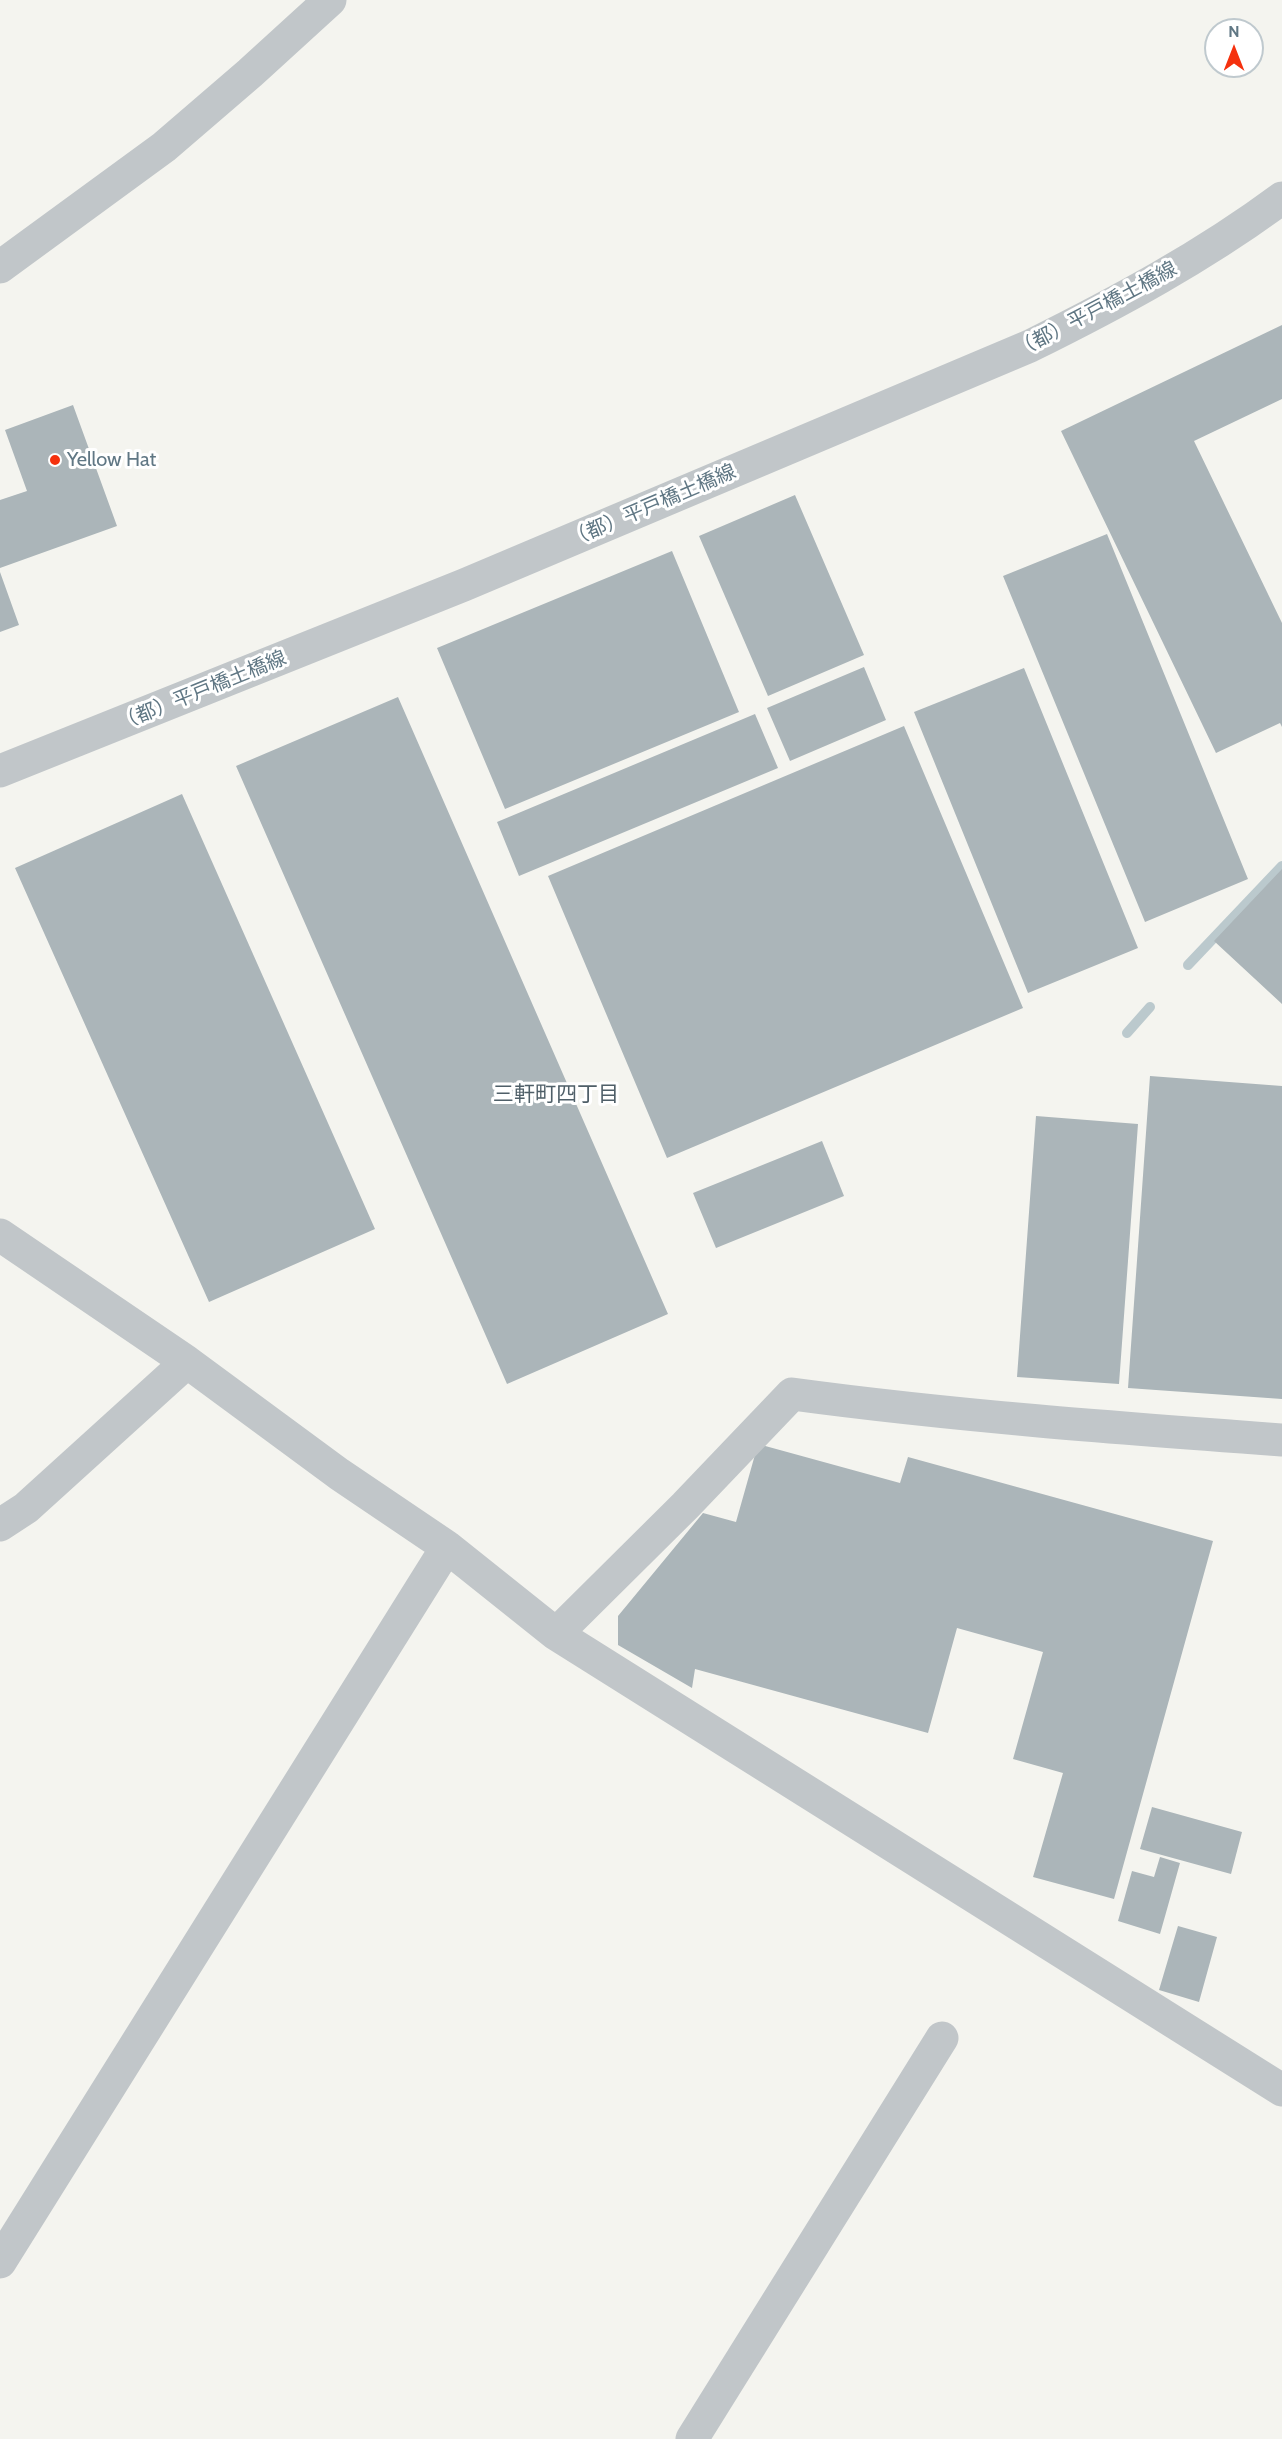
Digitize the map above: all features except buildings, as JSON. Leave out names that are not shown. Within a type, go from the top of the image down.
[{"type":"street","points":[[0,267],[164,147],[330,0]]},
{"type":"street","name":"（都）平戸橋土橋線","points":[[0,771],[464,585],[1030,346],[1114,304],[1185,263],[1282,198]]},
{"type":"street","points":[[0,1236],[187,1362],[339,1474],[447,1547],[556,1634],[1282,2090]]},
{"type":"street","points":[[0,1526],[26,1508],[187,1362]]},
{"type":"street","points":[[556,1634],[685,1506],[792,1394],[886,1407],[1282,1440]]},
{"type":"street","points":[[0,2262],[10,2222],[447,1547]]},
{"type":"street","points":[[692,2439],[942,2038]]},
{"type":"waterway","points":[[1188,965],[1282,866]]},
{"type":"waterway","points":[[1127,1033],[1150,1007]]},
{"type":"place","name":"Yellow Hat","points":[[55,460]]},
{"type":"district","name":"三軒町四丁目","points":[[556,1095]]}]
